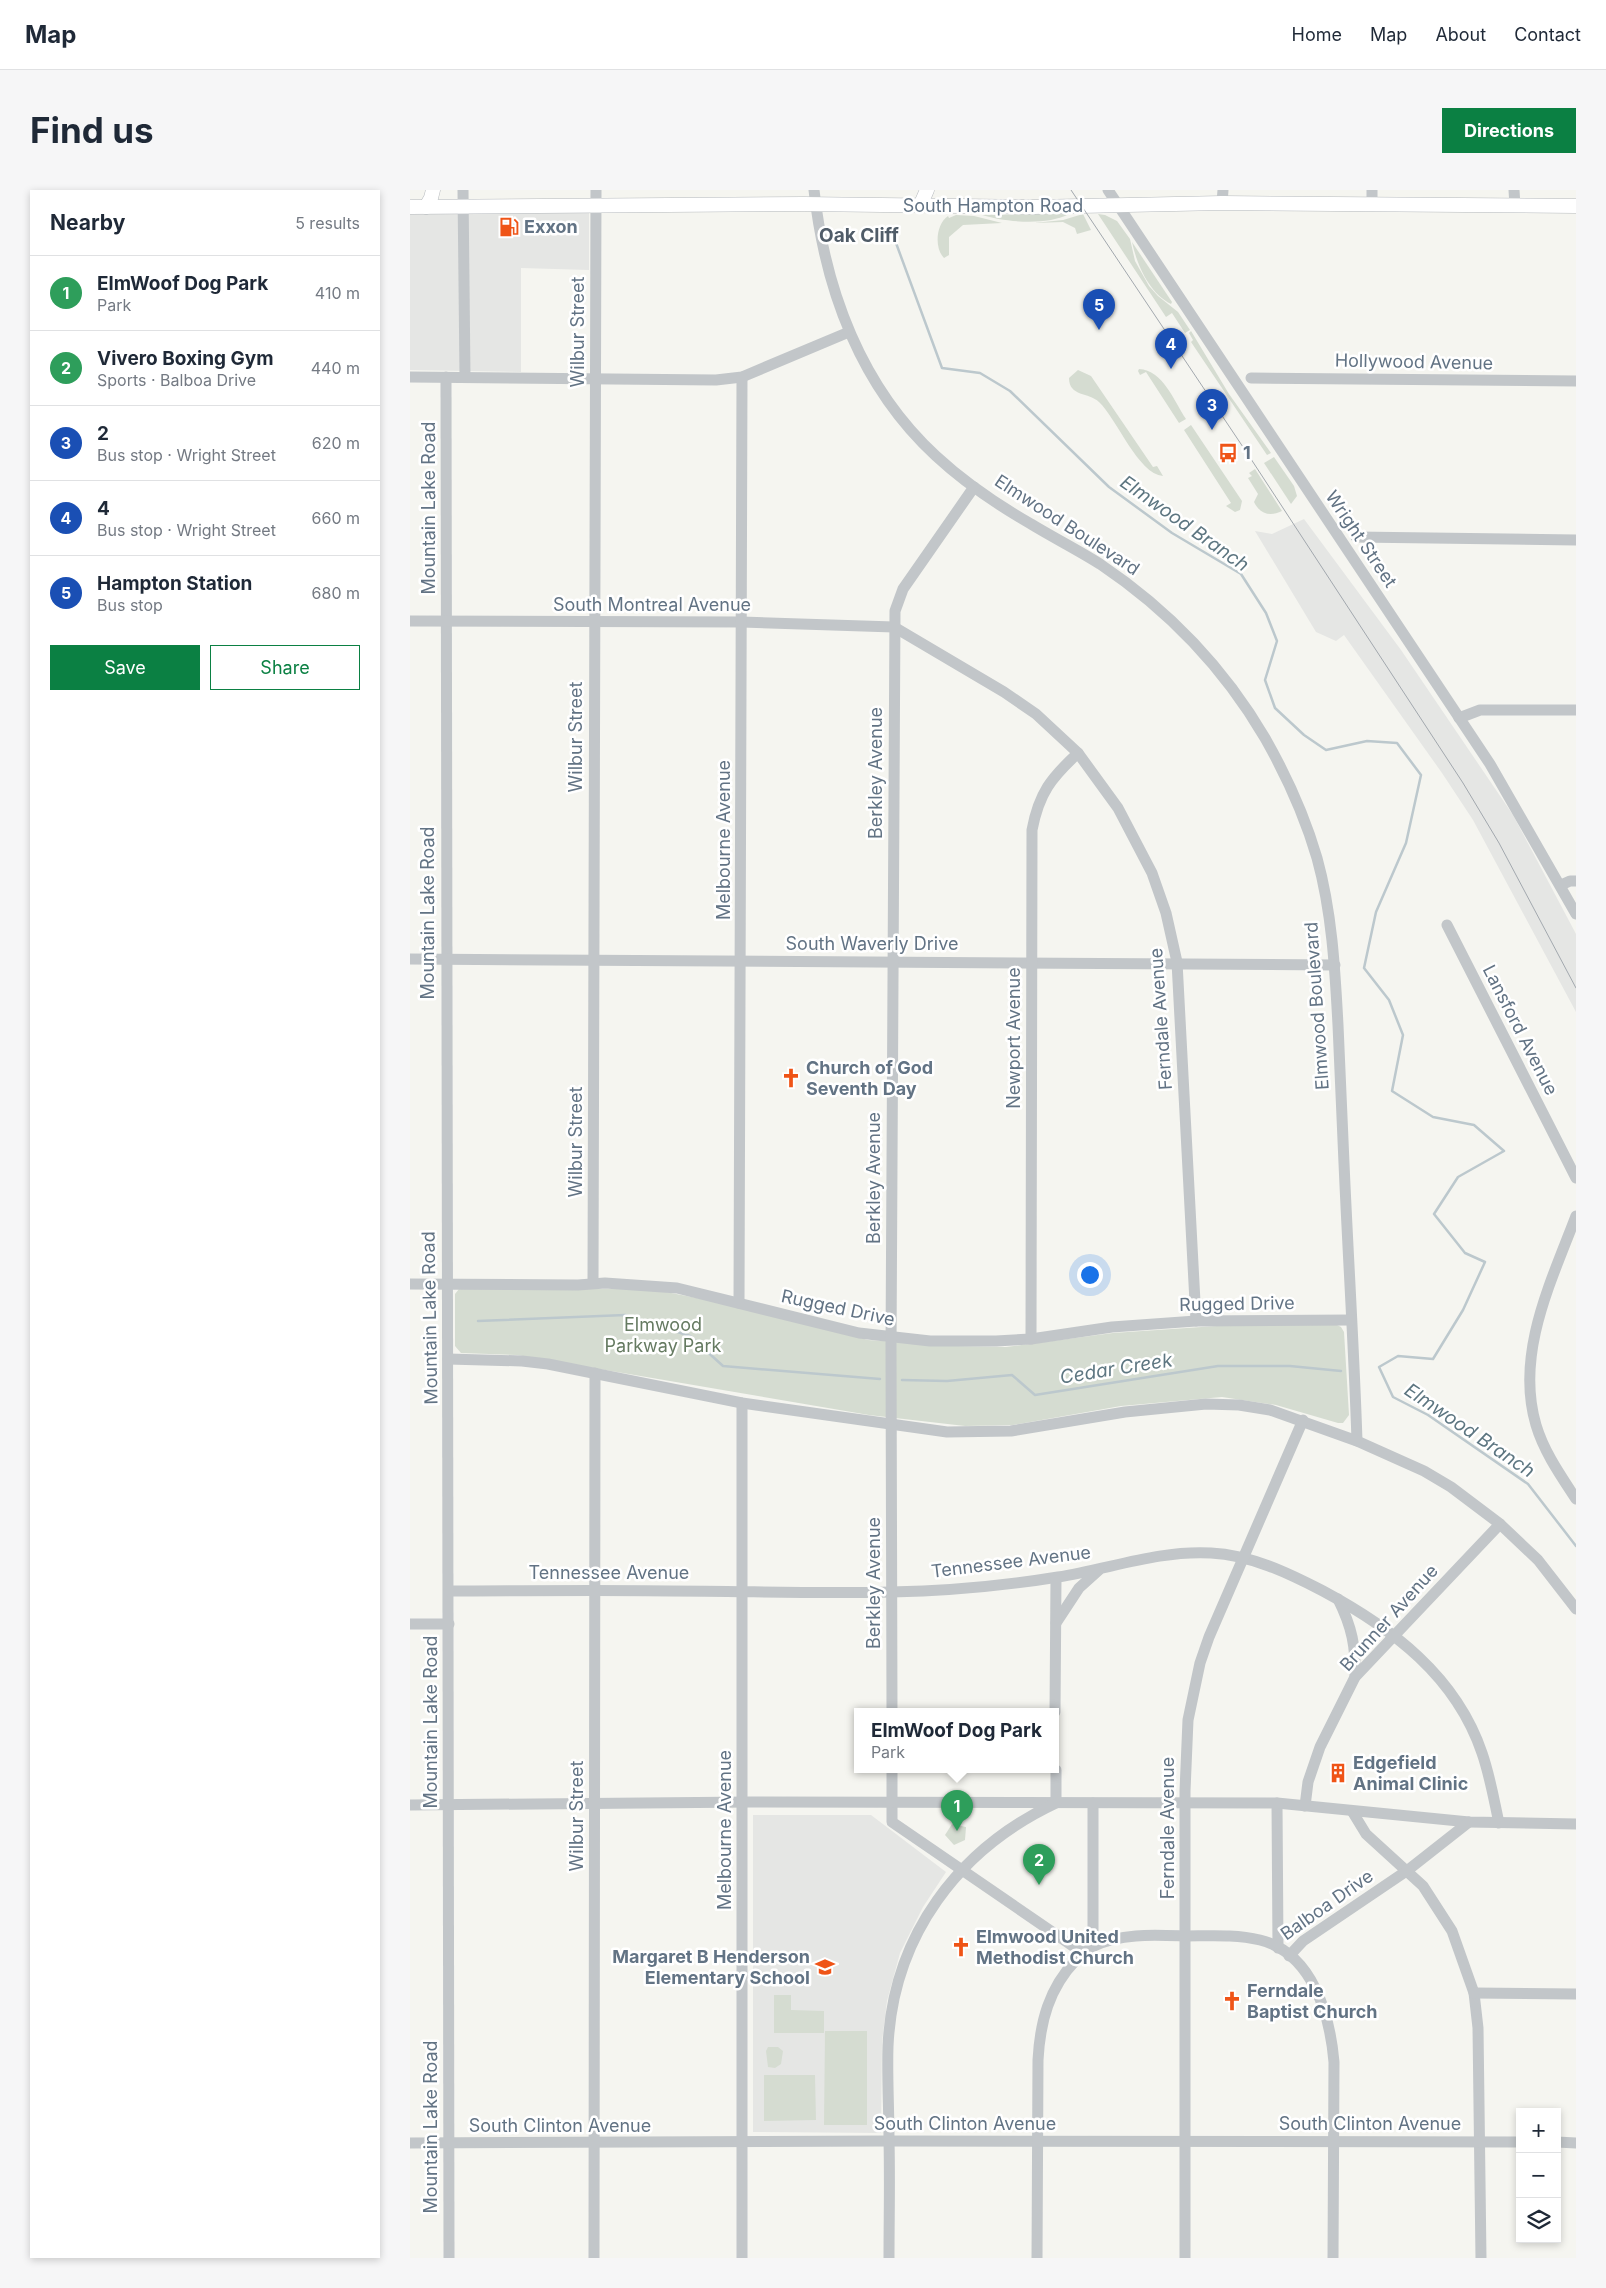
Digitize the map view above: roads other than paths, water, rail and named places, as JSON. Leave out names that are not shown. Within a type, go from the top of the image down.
[{"type":"main road","points":[[426,207],[433,190]]},
{"type":"main road","points":[[732,190],[733,204]]},
{"type":"main road","points":[[927,206],[928,190]]},
{"type":"main road","name":"South Hampton Road","points":[[410,206],[733,204],[1120,205],[1222,197],[1372,197],[1514,206],[1576,206]]},
{"type":"street","points":[[462,190],[465,377]]},
{"type":"street","name":"Wilbur Street","points":[[593,1283],[596,190]]},
{"type":"street","name":"Elmwood Boulevard","points":[[814,190],[815,204],[831,284],[849,332],[872,378],[897,415],[936,456],[974,487],[1026,522],[1098,563],[1134,589],[1182,631],[1222,677],[1263,735],[1306,826],[1318,861],[1335,964],[1357,1441]]},
{"type":"street","name":"Wright Street","points":[[1108,190],[1120,205],[1495,772],[1576,914]]},
{"type":"street","points":[[1514,190],[1514,206]]},
{"type":"street","points":[[410,377],[716,380],[742,378],[849,332]]},
{"type":"street","name":"Mountain Lake Road","points":[[446,377],[449,2258]]},
{"type":"street","name":"Melbourne Avenue","points":[[739,1303],[742,378]]},
{"type":"street","name":"Hollywood Avenue","points":[[1251,378],[1576,381]]},
{"type":"street","name":"Berkley Avenue","points":[[892,1708],[891,1338],[895,611],[903,590],[974,487]]},
{"type":"street","points":[[1356,537],[1576,540]]},
{"type":"street","name":"South Montreal Avenue","points":[[410,621],[742,622],[894,627]]},
{"type":"street","name":"Ferndale Avenue","points":[[894,627],[1004,692],[1036,714],[1078,753],[1118,808],[1152,873],[1166,912],[1177,962],[1196,1321]]},
{"type":"street","points":[[1458,718],[1480,710],[1576,710]]},
{"type":"street","name":"Newport Avenue","points":[[1031,1339],[1032,830],[1036,808],[1044,790],[1057,773],[1078,753]]},
{"type":"street","points":[[1561,885],[1570,880],[1576,880]]},
{"type":"street","name":"Lansford Avenue","points":[[1447,925],[1576,1178]]},
{"type":"street","name":"South Waverly Drive","points":[[410,959],[1335,964]]},
{"type":"street","points":[[1576,1216],[1574,1228],[1539,1318],[1529,1365],[1530,1397],[1537,1427],[1555,1467],[1576,1499]]},
{"type":"street","name":"Rugged Drive","points":[[410,1284],[593,1283],[666,1286],[859,1333],[891,1338],[962,1341],[1031,1339],[1112,1327],[1196,1321],[1351,1320]]},
{"type":"street","points":[[448,1359],[522,1361],[595,1373],[742,1403],[947,1432],[1011,1431],[1125,1412],[1206,1404],[1246,1406],[1270,1410],[1303,1420],[1357,1441],[1424,1471],[1451,1487],[1500,1524],[1538,1560],[1576,1609]]},
{"type":"street","name":"Wilbur Street","points":[[594,2258],[595,1373]]},
{"type":"street","name":"Melbourne Avenue","points":[[742,1403],[742,2258]]},
{"type":"street","name":"Ferndale Avenue","points":[[1185,2258],[1185,1803],[1186,1746],[1193,1695],[1209,1637],[1303,1420]]},
{"type":"street","name":"Brunner Avenue","points":[[1305,1806],[1308,1782],[1320,1748],[1356,1677],[1500,1524]]},
{"type":"street","name":"Tennessee Avenue","points":[[449,1591],[892,1592],[971,1587],[1056,1578],[1100,1570],[1147,1558],[1180,1554],[1212,1553],[1242,1558],[1269,1566],[1338,1599],[1395,1634],[1416,1652],[1444,1683],[1465,1716],[1482,1751],[1500,1823]]},
{"type":"street","points":[[1056,1625],[1079,1588],[1100,1570]]},
{"type":"street","points":[[1055,1708],[1056,1578]]},
{"type":"street","points":[[1338,1599],[1347,1616],[1356,1647],[1356,1677]]},
{"type":"street","points":[[410,1624],[448,1624]]},
{"type":"street","points":[[892,1773],[892,1822],[1088,1950]]},
{"type":"street","points":[[1056,1773],[1056,1803]]},
{"type":"street","points":[[410,1805],[742,1802],[1277,1803],[1469,1822],[1576,1824]]},
{"type":"street","points":[[889,2258],[888,2045],[893,2007],[901,1974],[914,1940],[931,1908],[962,1869],[995,1840],[1027,1817],[1056,1803]]},
{"type":"street","points":[[1037,2258],[1039,2040],[1044,2011],[1065,1972],[1088,1950],[1093,1803]]},
{"type":"street","points":[[1277,1803],[1278,1948]]},
{"type":"street","points":[[1352,1811],[1366,1834],[1408,1870],[1423,1886],[1452,1932],[1474,1993],[1478,2028],[1481,2258]]},
{"type":"street","name":"Balboa Drive","points":[[1088,1950],[1135,1936],[1243,1937],[1262,1940],[1289,1956],[1303,1941],[1408,1870],[1469,1822]]},
{"type":"street","points":[[1289,1956],[1304,1972],[1315,1989],[1324,2007],[1332,2036],[1333,2258]]},
{"type":"street","points":[[1474,1993],[1576,1994]]},
{"type":"street","name":"South Clinton Avenue","points":[[410,2143],[889,2141],[1516,2142]]},
{"type":"street","points":[[1561,2142],[1576,2143]]},
{"type":"waterway","name":"Elmwood Branch","points":[[896,243],[942,368],[980,373],[1010,391],[1109,487],[1172,533],[1241,574],[1266,613],[1277,641],[1265,680],[1275,708],[1304,735],[1326,750],[1367,741],[1397,743],[1421,775],[1406,843],[1376,912],[1364,968],[1389,1000],[1403,1035],[1392,1091],[1433,1117],[1474,1125],[1504,1151],[1458,1177],[1434,1214],[1465,1253],[1485,1262],[1463,1310],[1433,1359],[1398,1356],[1379,1367],[1393,1397],[1428,1415],[1528,1484],[1576,1546]]},
{"type":"waterway","name":"Cedar Creek","points":[[478,1321],[625,1315],[690,1336],[723,1366],[880,1379]]},
{"type":"waterway","name":"Cedar Creek","points":[[902,1380],[947,1381],[1012,1375],[1035,1395],[1218,1366],[1290,1366],[1341,1371]]},
{"type":"tram line","points":[[1071,190],[1249,456],[1463,783],[1499,843],[1576,988]]},
{"type":"place","name":"Exxon","points":[[509,227]]},
{"type":"place","name":"Hampton Station","points":[[1099,330]]},
{"type":"place","name":"4","points":[[1171,369]]},
{"type":"place","name":"2","points":[[1212,430]]},
{"type":"place","name":"1","points":[[1228,453]]},
{"type":"place","name":"Church of God Seventh Day","points":[[791,1078]]},
{"type":"place","name":"Edgefield Animal Clinic","points":[[1338,1773]]},
{"type":"place","name":"ElmWoof Dog Park","points":[[957,1831]]},
{"type":"place","name":"Vivero Boxing Gym","points":[[1039,1885]]},
{"type":"place","name":"Elmwood United Methodist Church","points":[[961,1947]]},
{"type":"place","name":"Margaret B Henderson Elementary School","points":[[825,1967]]},
{"type":"place","name":"Ferndale Baptist Church","points":[[1232,2001]]},
{"type":"district","name":"Oak Cliff","points":[[859,235]]},
{"type":"park label","name":"Elmwood Parkway Park","points":[[663,1335]]}]
